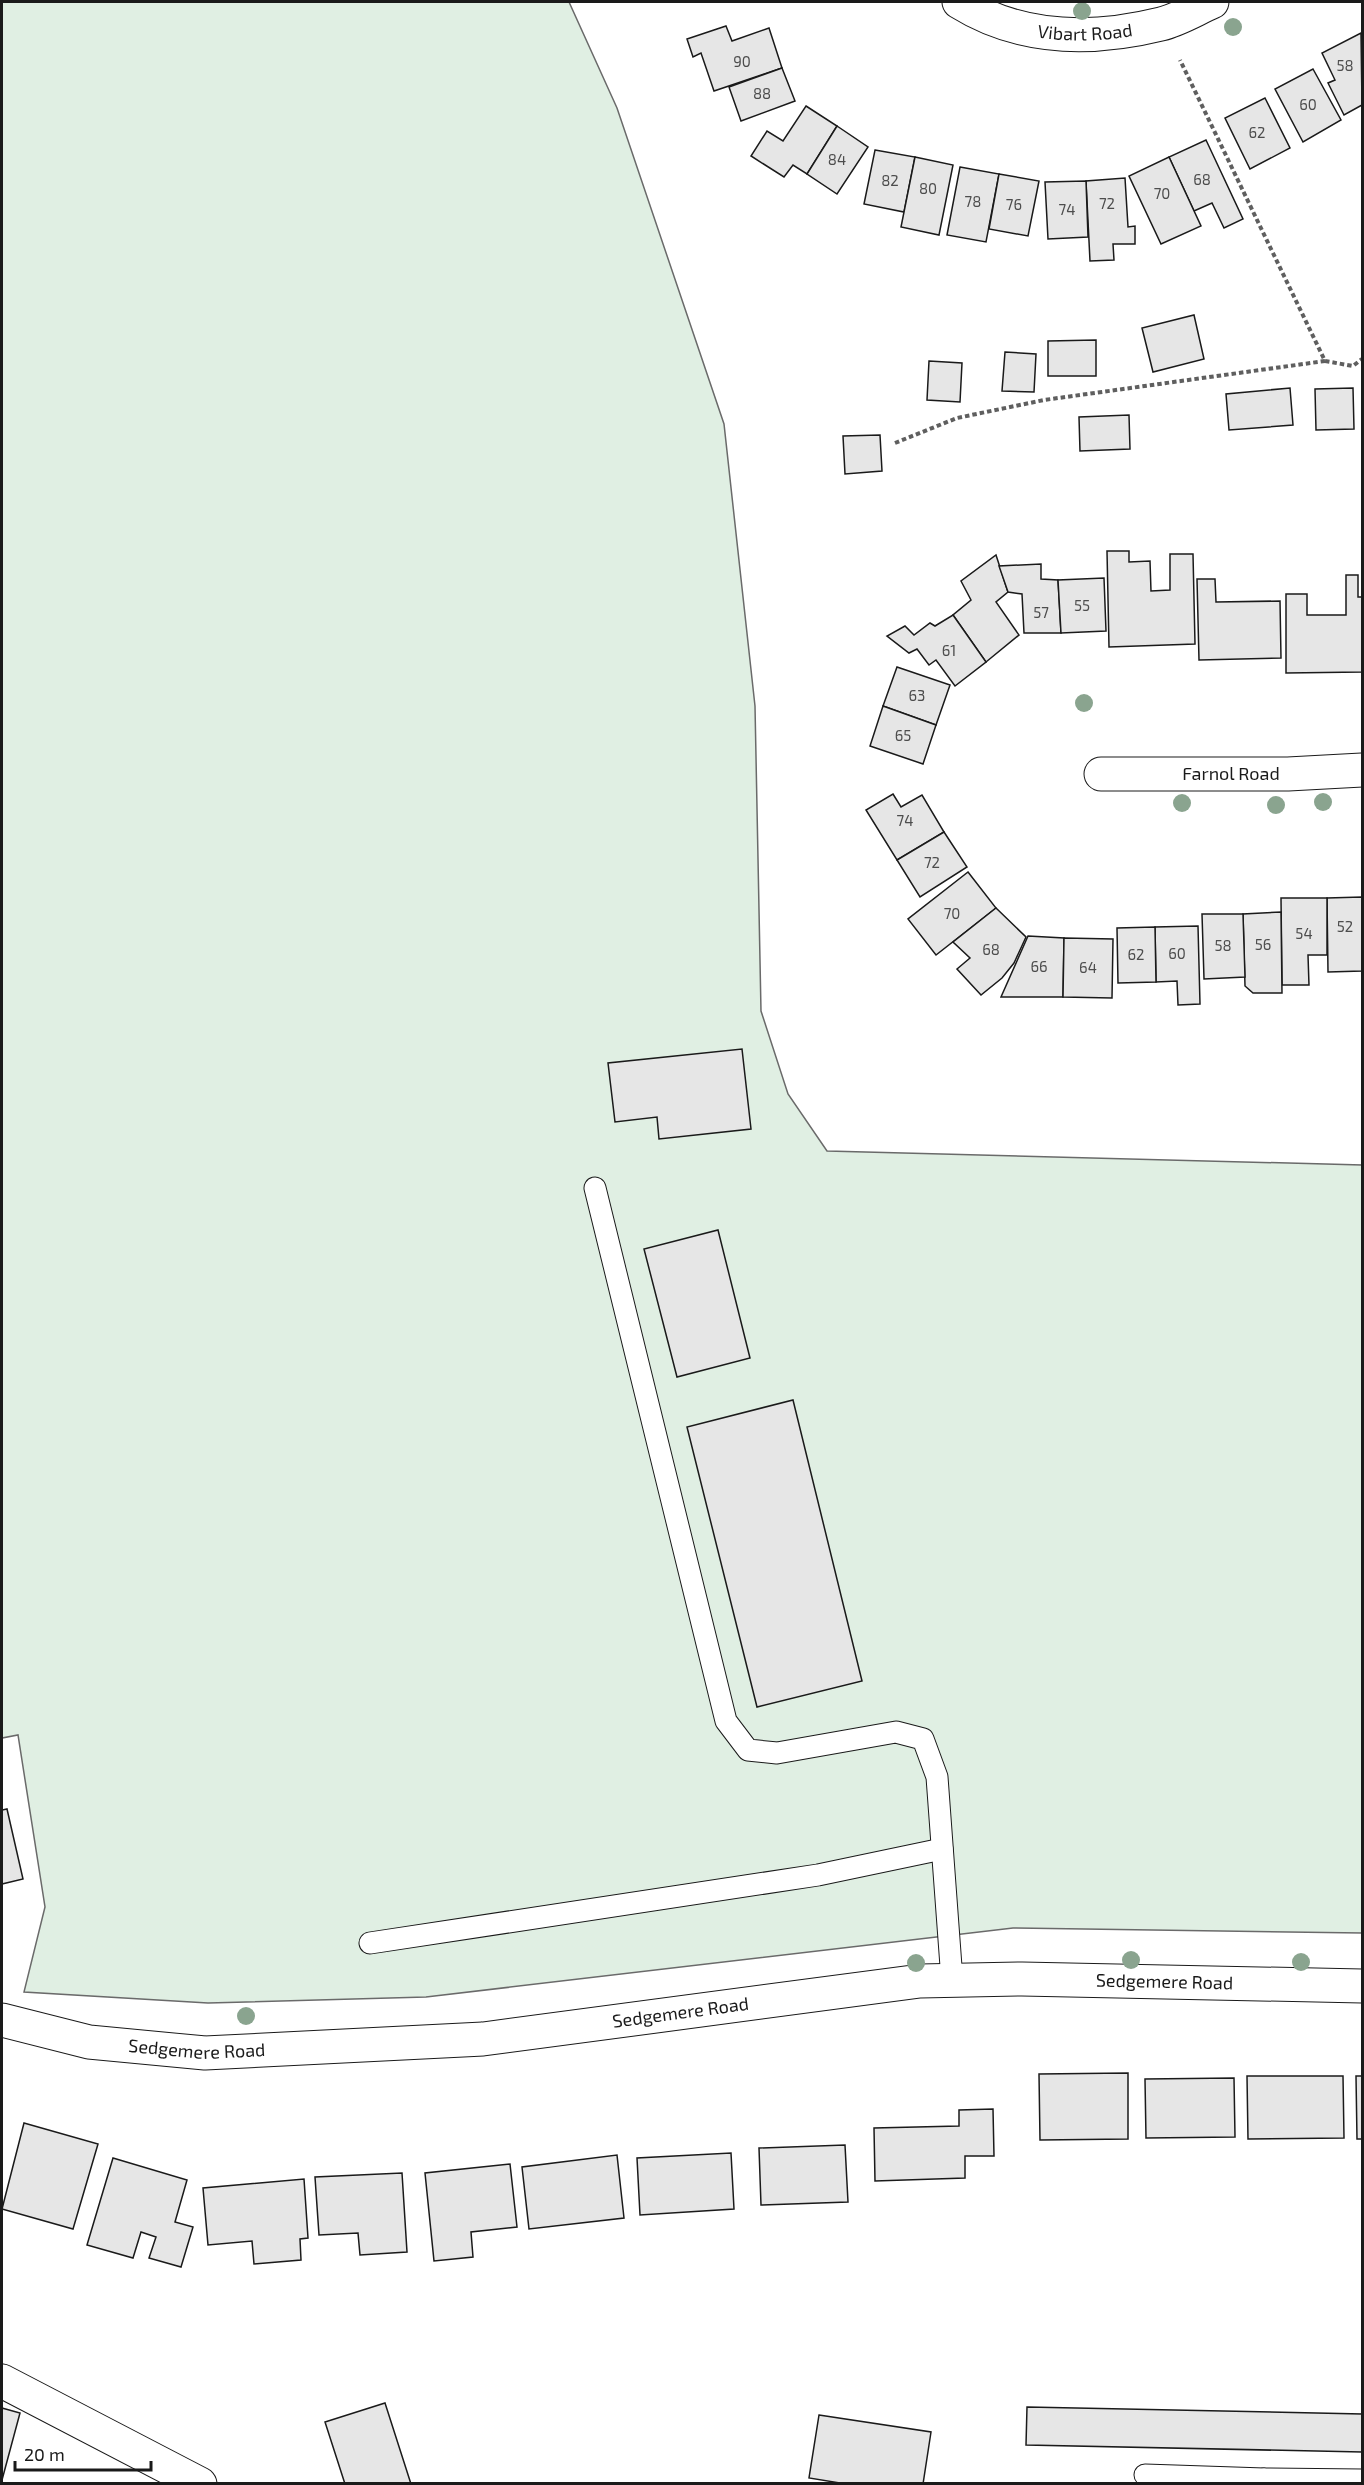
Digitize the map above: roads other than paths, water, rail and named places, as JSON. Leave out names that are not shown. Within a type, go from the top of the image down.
[{"type":"street","name":"Vibart Road","points":[[959,2],[981,15],[1010,27],[1044,33],[1101,35],[1163,24],[1212,2]]},
{"type":"street","name":"Farnol Road","points":[[1101,774],[1288,774],[1362,770]]},
{"type":"street","name":"Sedgemere Road","points":[[2,2020],[89,2042],[205,2053],[483,2039],[920,1981],[1362,1986]]},
{"type":"street","points":[[2,2381],[200,2484]]},
{"type":"lane","points":[[595,1188],[726,1721],[747,1750],[777,1753],[896,1732],[923,1739],[938,1777],[952,1980]]},
{"type":"lane","points":[[370,1943],[818,1875],[942,1849]]},
{"type":"lane","points":[[1145,2475],[1264,2481],[1362,2480]]}]
